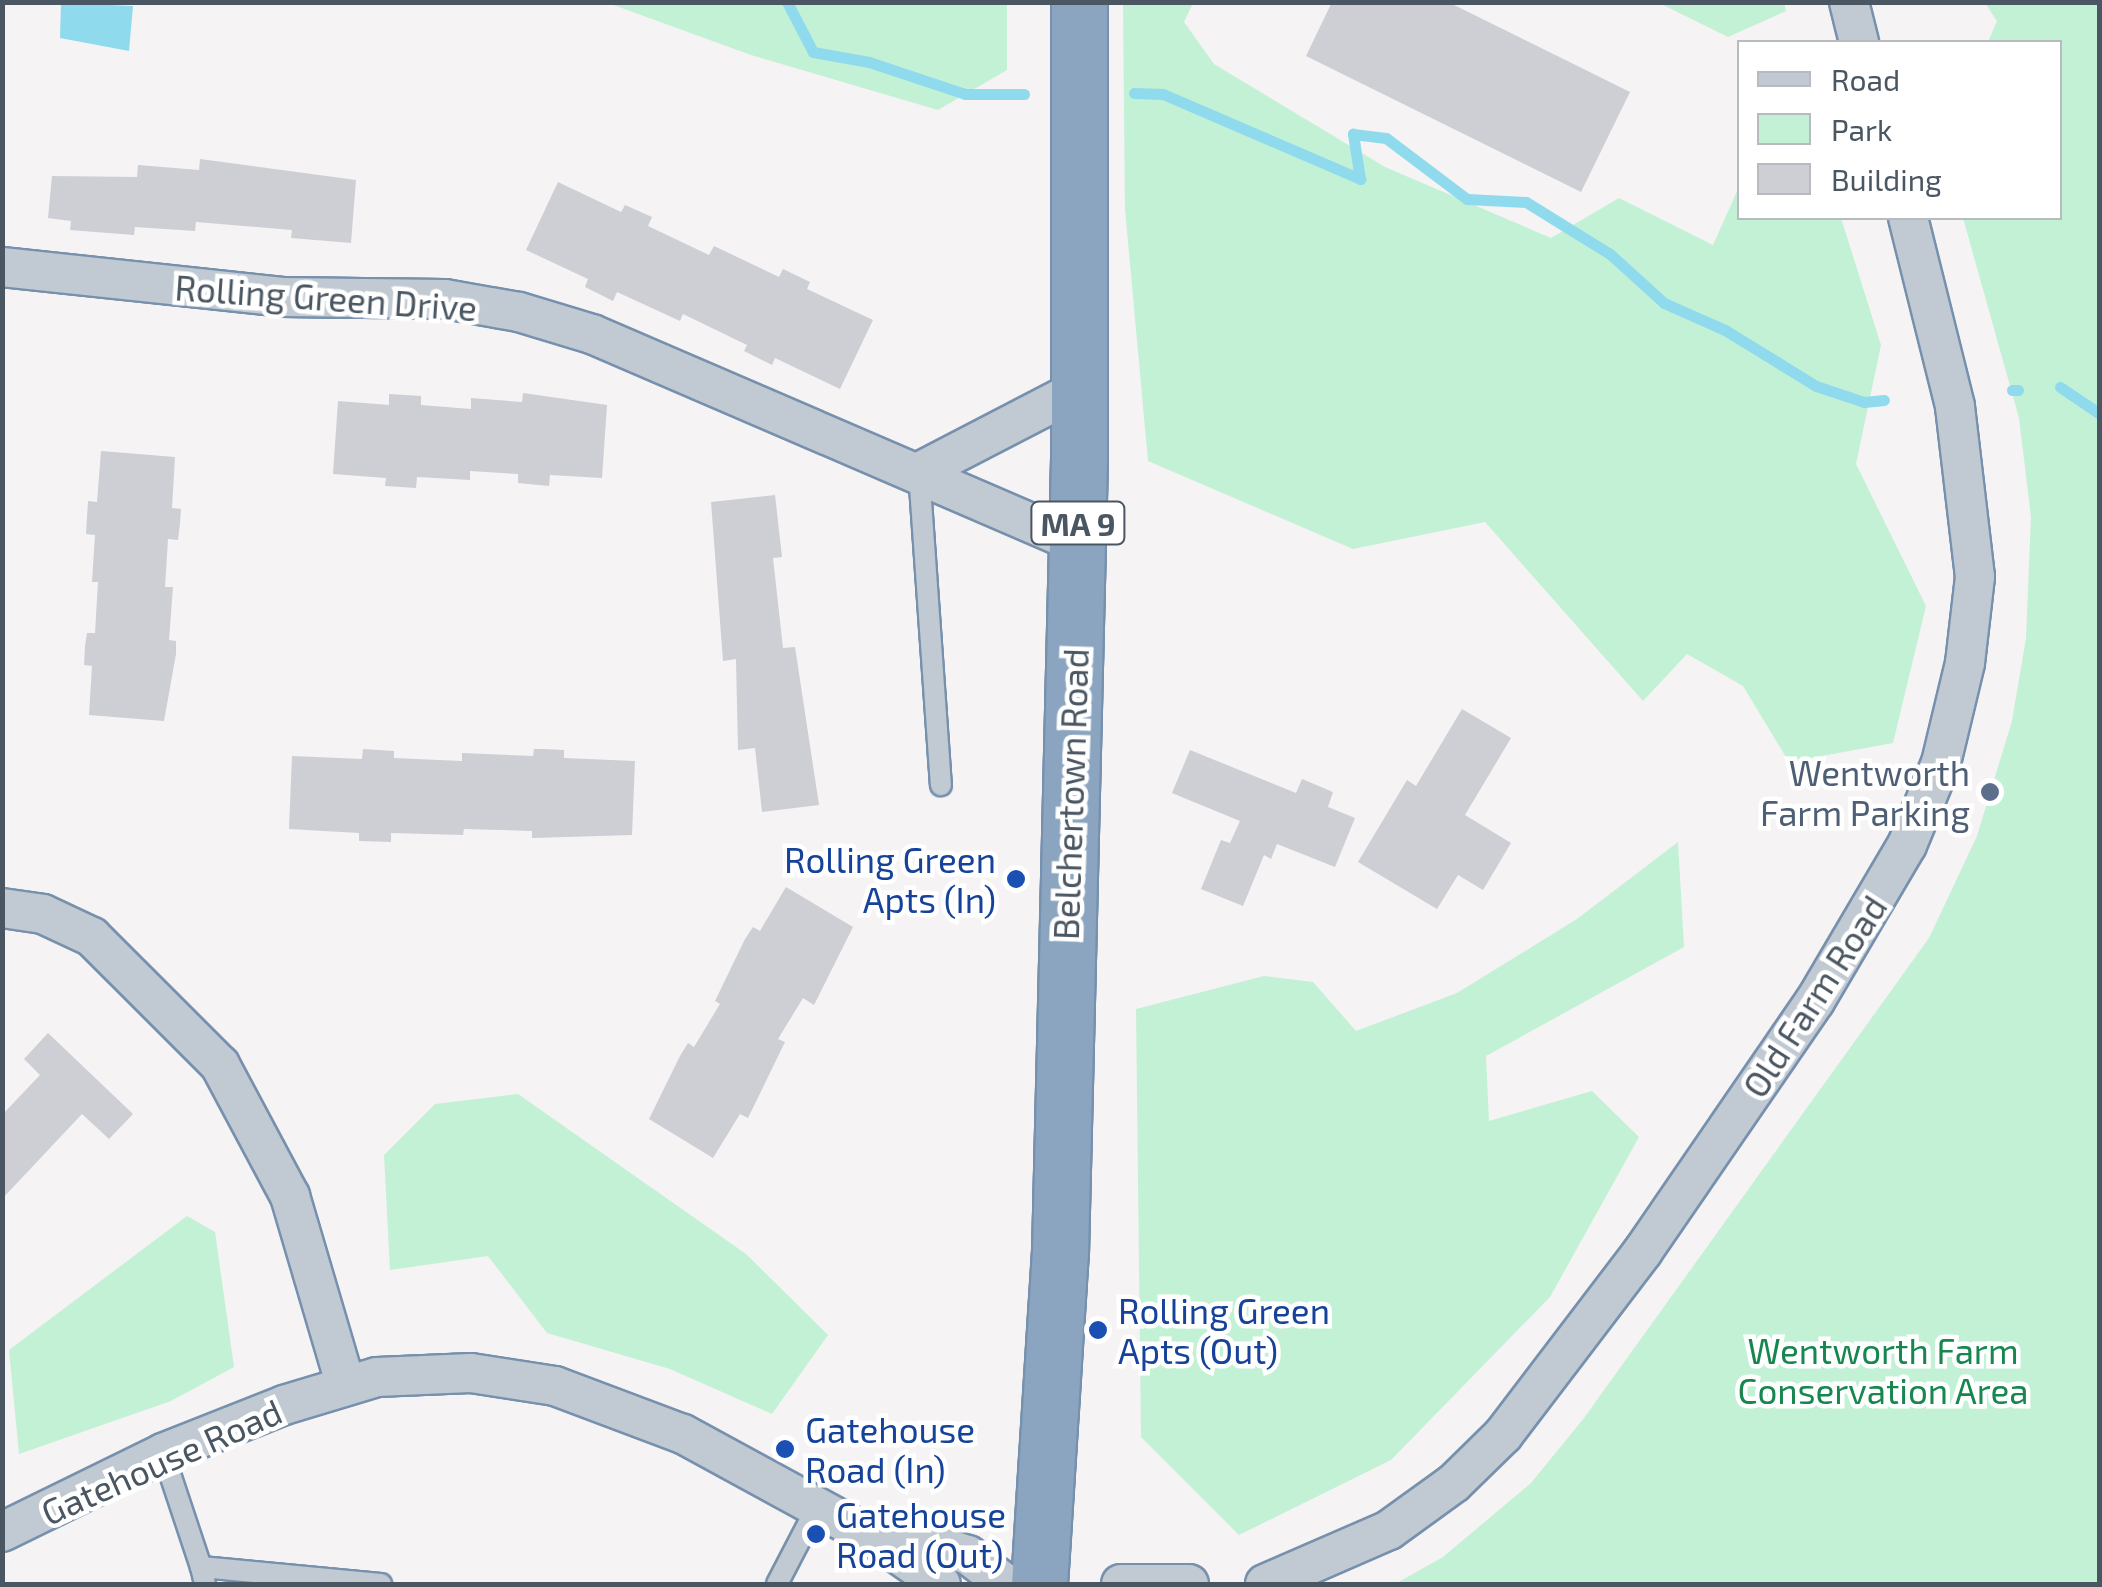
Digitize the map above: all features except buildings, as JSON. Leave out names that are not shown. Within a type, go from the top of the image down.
[{"type":"highway","name":"Belchertown Road","points":[[1039,1584],[1060,1253],[1078,543],[1079,2]]},
{"type":"street","points":[[1849,2],[1858,40]]},
{"type":"street","name":"Old Farm Road","points":[[1265,1584],[1389,1530],[1454,1484],[1503,1435],[1643,1251],[1804,1017],[1907,845],[1945,746],[1965,662],[1975,577],[1954,406],[1908,220]]},
{"type":"street","name":"Rolling Green Drive","points":[[2,267],[282,297],[445,298],[519,312],[592,334],[1078,543]]},
{"type":"street","points":[[919,472],[1080,389]]},
{"type":"street","points":[[2,908],[43,914],[92,937],[220,1065],[290,1196],[346,1386]]},
{"type":"street","name":"Gatehouse Road","points":[[2,1532],[162,1453],[346,1386],[432,1372],[555,1386],[684,1434],[881,1542],[942,1584]]},
{"type":"street","name":"Gatehouse Road","points":[[881,1542],[937,1544],[968,1556],[1006,1584]]},
{"type":"street","points":[[1121,1584],[1190,1584]]},
{"type":"lane","points":[[919,472],[941,786]]},
{"type":"lane","points":[[162,1453],[203,1576],[382,1584]]},
{"type":"lane","points":[[777,1584],[816,1507]]},
{"type":"green space","points":[[608,3],[1007,3],[1007,70],[938,110],[751,55]]},
{"type":"green space","points":[[1123,3],[1193,3],[1184,22],[1214,64],[1385,167],[1551,238],[1619,198],[1713,245],[1737,191],[1737,220],[1842,220],[1881,345],[1856,464],[1926,606],[1893,743],[1789,762],[1743,686],[1687,654],[1643,701],[1485,522],[1353,549],[1148,461],[1125,209]]},
{"type":"green space","points":[[1659,3],[1784,3],[1786,11],[1728,37]]},
{"type":"green space","name":"Wentworth Farm Conservation Area","points":[[1985,3],[2099,3],[2099,1584],[1395,1584],[1443,1557],[1531,1483],[1584,1418],[1929,938],[1977,836],[2012,721],[2026,638],[2031,517],[2019,418],[1964,220],[2062,220],[2062,40],[1989,40],[1997,21]]},
{"type":"green space","points":[[1678,842],[1684,947],[1486,1056],[1489,1121],[1592,1091],[1639,1137],[1550,1297],[1391,1460],[1239,1535],[1141,1437],[1136,1009],[1264,976],[1313,982],[1356,1031],[1457,993],[1577,919]]},
{"type":"green space","points":[[518,1094],[746,1254],[828,1335],[772,1414],[670,1369],[547,1333],[488,1256],[390,1270],[384,1155],[435,1104]]},
{"type":"green space","points":[[187,1216],[215,1232],[234,1367],[171,1401],[19,1454],[9,1350]]},
{"type":"water","points":[[61,3],[133,6],[129,51],[60,38]]},
{"type":"waterway","points":[[787,2],[813,52],[869,62],[965,94],[1024,94]]},
{"type":"waterway","points":[[1134,93],[1163,94],[1360,179],[1353,134],[1386,138],[1467,199],[1526,202],[1610,254],[1664,303],[1725,330],[1816,386],[1864,402],[1884,400]]},
{"type":"waterway","points":[[2060,387],[2100,414]]},
{"type":"waterway","points":[[2012,390],[2018,390]]},
{"type":"place","name":"Wentworth Farm Parking","points":[[1990,792]]},
{"type":"place","name":"Rolling Green Apts (In)","points":[[1016,879]]},
{"type":"place","name":"Rolling Green Apts (Out)","points":[[1098,1330]]},
{"type":"place","name":"Gatehouse Road (In)","points":[[785,1449]]},
{"type":"place","name":"Gatehouse Road (Out)","points":[[816,1534]]}]
